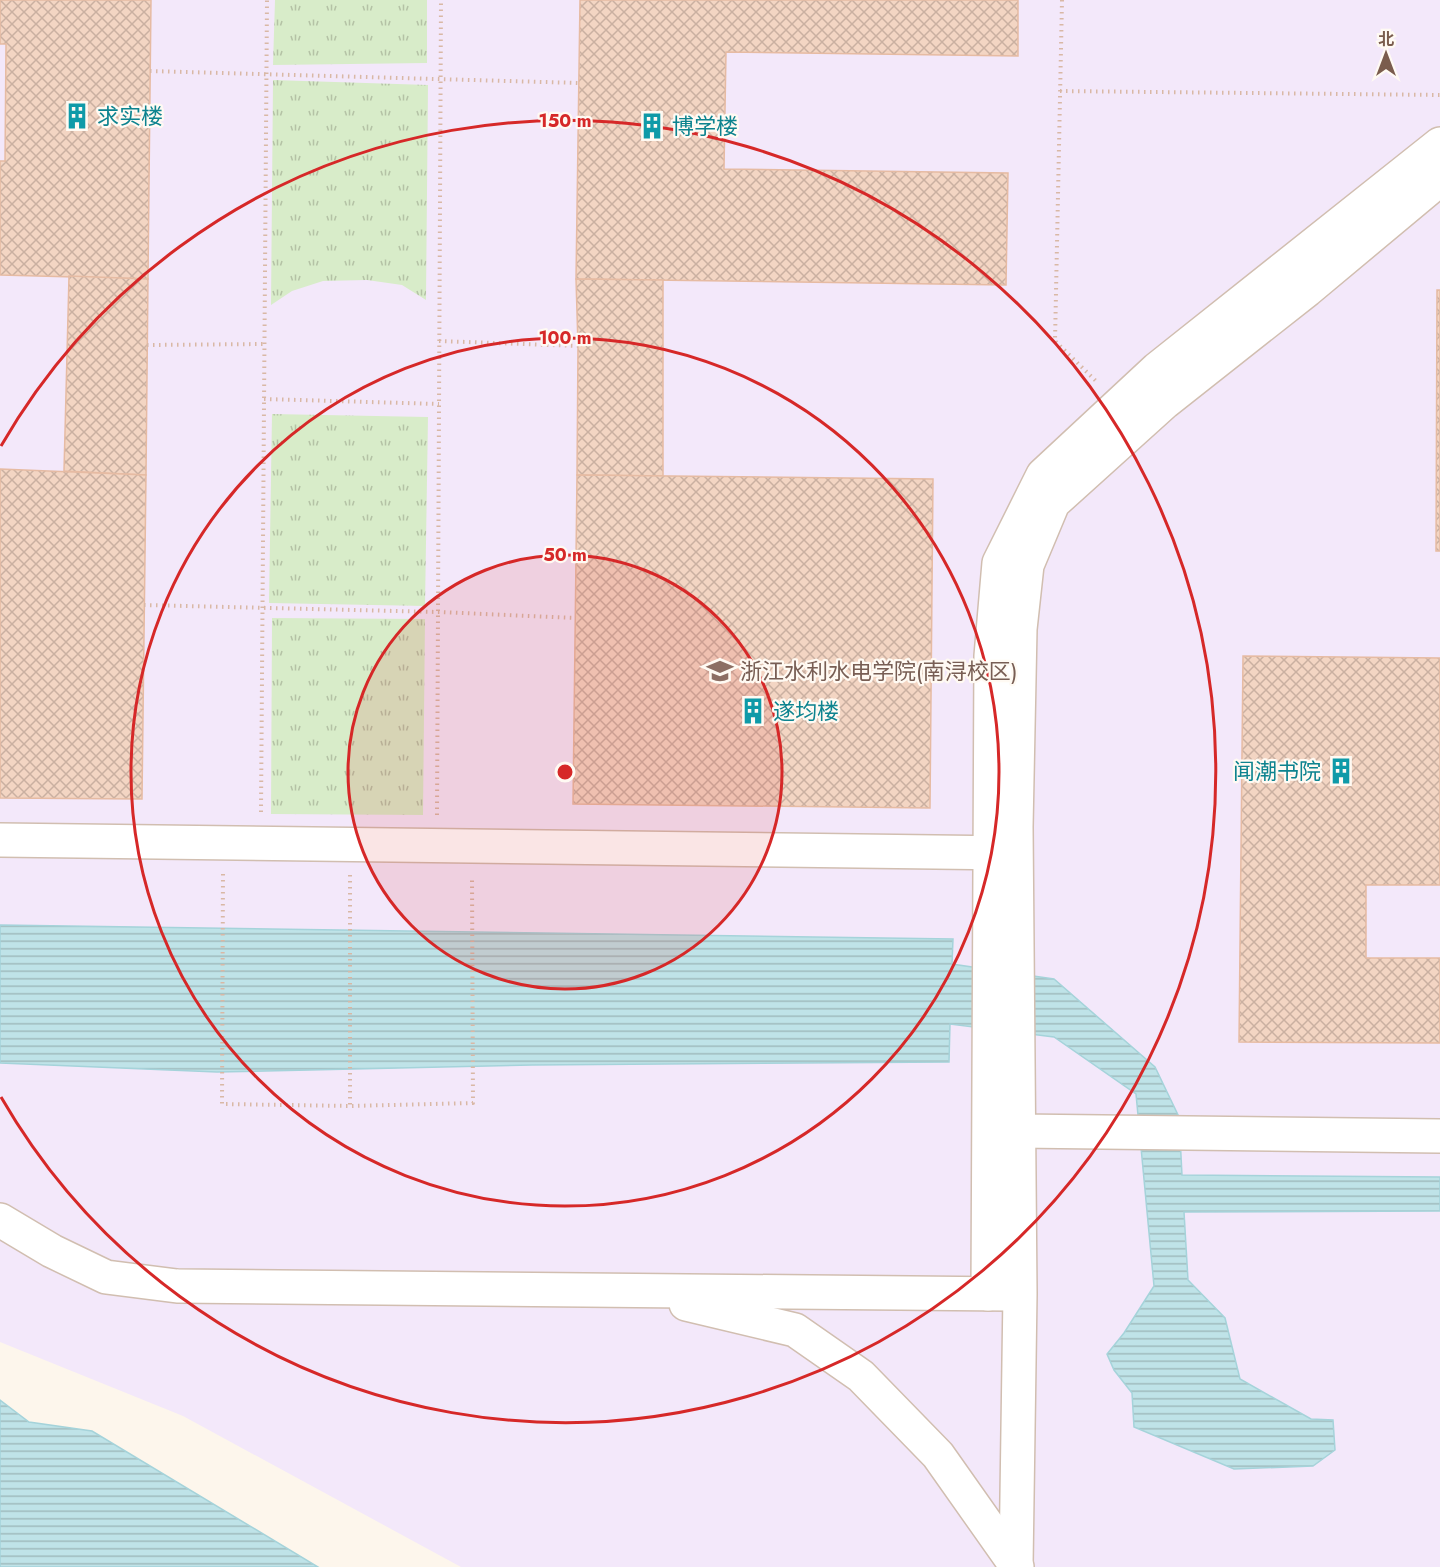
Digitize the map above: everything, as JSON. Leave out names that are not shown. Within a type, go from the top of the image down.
[{"type":"street","points":[[1016,1566],[1020,1294],[1004,1129],[1002,853],[991,656],[999,563],[1043,475],[1157,369],[1440,144]]},
{"type":"street","points":[[1002,853],[1027,565],[1053,503],[1165,402],[1307,290],[1440,178]]},
{"type":"street","points":[[0,840],[1002,853]]},
{"type":"street","points":[[1004,1129],[1440,1136]]},
{"type":"street","points":[[988,1294],[1004,1129]]},
{"type":"street","points":[[0,1220],[52,1251],[106,1276],[177,1286],[1020,1294]]},
{"type":"street","points":[[628,1291],[795,1330],[861,1376],[938,1455],[1016,1566]]},
{"type":"path","points":[[261,844],[267,0]]},
{"type":"path","points":[[437,846],[441,0]]},
{"type":"path","points":[[1062,0],[1055,341],[1119,404]]},
{"type":"path","points":[[150,71],[579,83]]},
{"type":"path","points":[[1060,92],[1440,95]]},
{"type":"path","points":[[439,341],[578,346]]},
{"type":"path","points":[[147,345],[264,344]]},
{"type":"path","points":[[264,399],[439,404]]},
{"type":"path","points":[[144,605],[438,612],[576,618]]},
{"type":"path","points":[[223,843],[222,1104],[350,1106],[472,1103],[472,846]]},
{"type":"path","points":[[350,845],[350,1106]]},
{"type":"shaded area","name":"浙江水利水电学院(南浔校区)","points":[[0,0],[1440,0],[1440,1567],[461,1567],[183,1416],[0,1342]]},
{"type":"green space","points":[[275,0],[427,0],[427,63],[273,65]]},
{"type":"green space","points":[[273,80],[428,85],[426,300],[402,285],[367,280],[323,281],[292,291],[271,305]]},
{"type":"green space","points":[[272,414],[428,417],[425,606],[269,603]]},
{"type":"green space","points":[[272,618],[425,619],[423,815],[271,814]]},
{"type":"water","points":[[0,925],[953,939],[952,964],[1054,979],[1155,1067],[1179,1117],[1182,1175],[1440,1177],[1440,1211],[1184,1212],[1188,1280],[1225,1318],[1240,1379],[1311,1419],[1333,1420],[1335,1450],[1313,1466],[1234,1469],[1134,1427],[1132,1393],[1114,1370],[1107,1354],[1124,1333],[1154,1286],[1136,1094],[1054,1037],[950,1024],[949,1062],[532,1065],[217,1072],[0,1063]]},
{"type":"water","points":[[0,1400],[29,1422],[92,1431],[318,1567],[0,1567]]},
{"type":"building","name":"求实楼","points":[[0,0],[151,0],[148,279],[0,275],[0,161],[5,161],[6,44],[0,44]]},
{"type":"building","name":"博学楼","points":[[580,0],[1018,0],[1018,56],[726,52],[724,169],[1008,173],[1006,285],[576,279]]},
{"type":"building","points":[[69,276],[148,279],[146,475],[64,471]]},
{"type":"building","points":[[576,279],[663,280],[663,476],[577,475]]},
{"type":"building","points":[[1437,290],[1440,290],[1440,551],[1436,551]]},
{"type":"building","points":[[0,469],[146,475],[142,799],[0,798]]},
{"type":"building","name":"遂均楼","points":[[577,475],[933,479],[930,808],[573,804]]},
{"type":"building","name":"闻潮书院","points":[[1243,656],[1440,658],[1440,885],[1366,885],[1366,958],[1440,958],[1440,1043],[1239,1042]]},
{"type":"place","name":"求实楼","points":[[77,116]]},
{"type":"place","name":"博学楼","points":[[652,126]]},
{"type":"place","name":"浙江水利水电学院(南浔校区)","points":[[720,671]]},
{"type":"place","name":"遂均楼","points":[[753,711]]},
{"type":"place","name":"闻潮书院","points":[[1341,771]]}]
